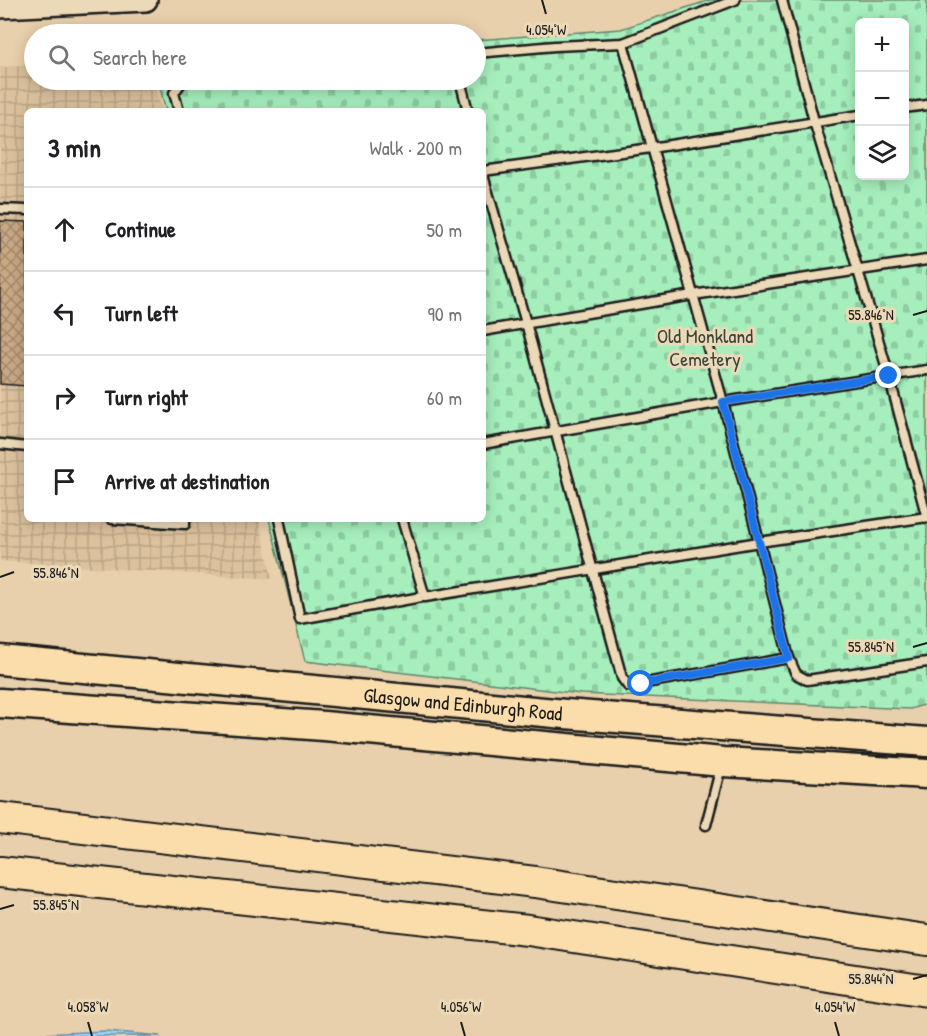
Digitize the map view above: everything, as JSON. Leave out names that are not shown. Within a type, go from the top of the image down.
[{"type":"highway","name":"Glasgow and Edinburgh Road","points":[[0,660],[566,714],[927,742]]},
{"type":"highway","name":"Glasgow and Edinburgh Road","points":[[0,703],[324,726],[723,762],[927,774]]},
{"type":"highway","points":[[0,818],[536,882],[927,940]]},
{"type":"highway","points":[[0,872],[528,930],[927,991]]},
{"type":"street","points":[[0,7],[146,0]]},
{"type":"lane","points":[[486,52],[622,43],[735,0]]},
{"type":"lane","points":[[280,522],[300,619],[759,542],[927,518],[889,376],[814,121],[782,0]]},
{"type":"lane","points":[[622,43],[723,402],[789,658],[796,674],[807,680],[927,662]]},
{"type":"lane","points":[[176,90],[174,93],[178,108]]},
{"type":"lane","points":[[463,90],[467,108]]},
{"type":"lane","points":[[909,107],[927,105]]},
{"type":"lane","points":[[486,171],[651,148],[855,116]]},
{"type":"lane","points":[[486,185],[526,323],[622,678],[628,686],[789,658]]},
{"type":"lane","points":[[0,209],[24,210]]},
{"type":"lane","points":[[486,330],[693,295],[927,260]]},
{"type":"lane","points":[[486,443],[723,402],[927,370]]},
{"type":"lane","points":[[0,444],[24,447]]},
{"type":"lane","points":[[156,522],[185,524],[185,522]]},
{"type":"lane","points":[[403,522],[425,597],[427,596]]},
{"type":"lane","points":[[706,825],[723,762]]},
{"type":"shaded area","points":[[24,66],[24,90],[157,90],[161,108],[24,108],[24,522],[260,522],[272,579],[0,561],[0,67]]},
{"type":"green space","name":"Old Monkland Cemetery","points":[[710,0],[927,0],[927,704],[910,709],[581,694],[305,661],[270,522],[486,522],[486,108],[165,108],[161,90],[486,90],[486,39],[621,29]]},
{"type":"water","points":[[106,1031],[161,1036],[20,1036],[21,1035]]},
{"type":"building","points":[[0,221],[24,222],[24,386],[0,384]]},
{"type":"route","points":[[641,684],[789,658],[723,402],[889,376]]}]
